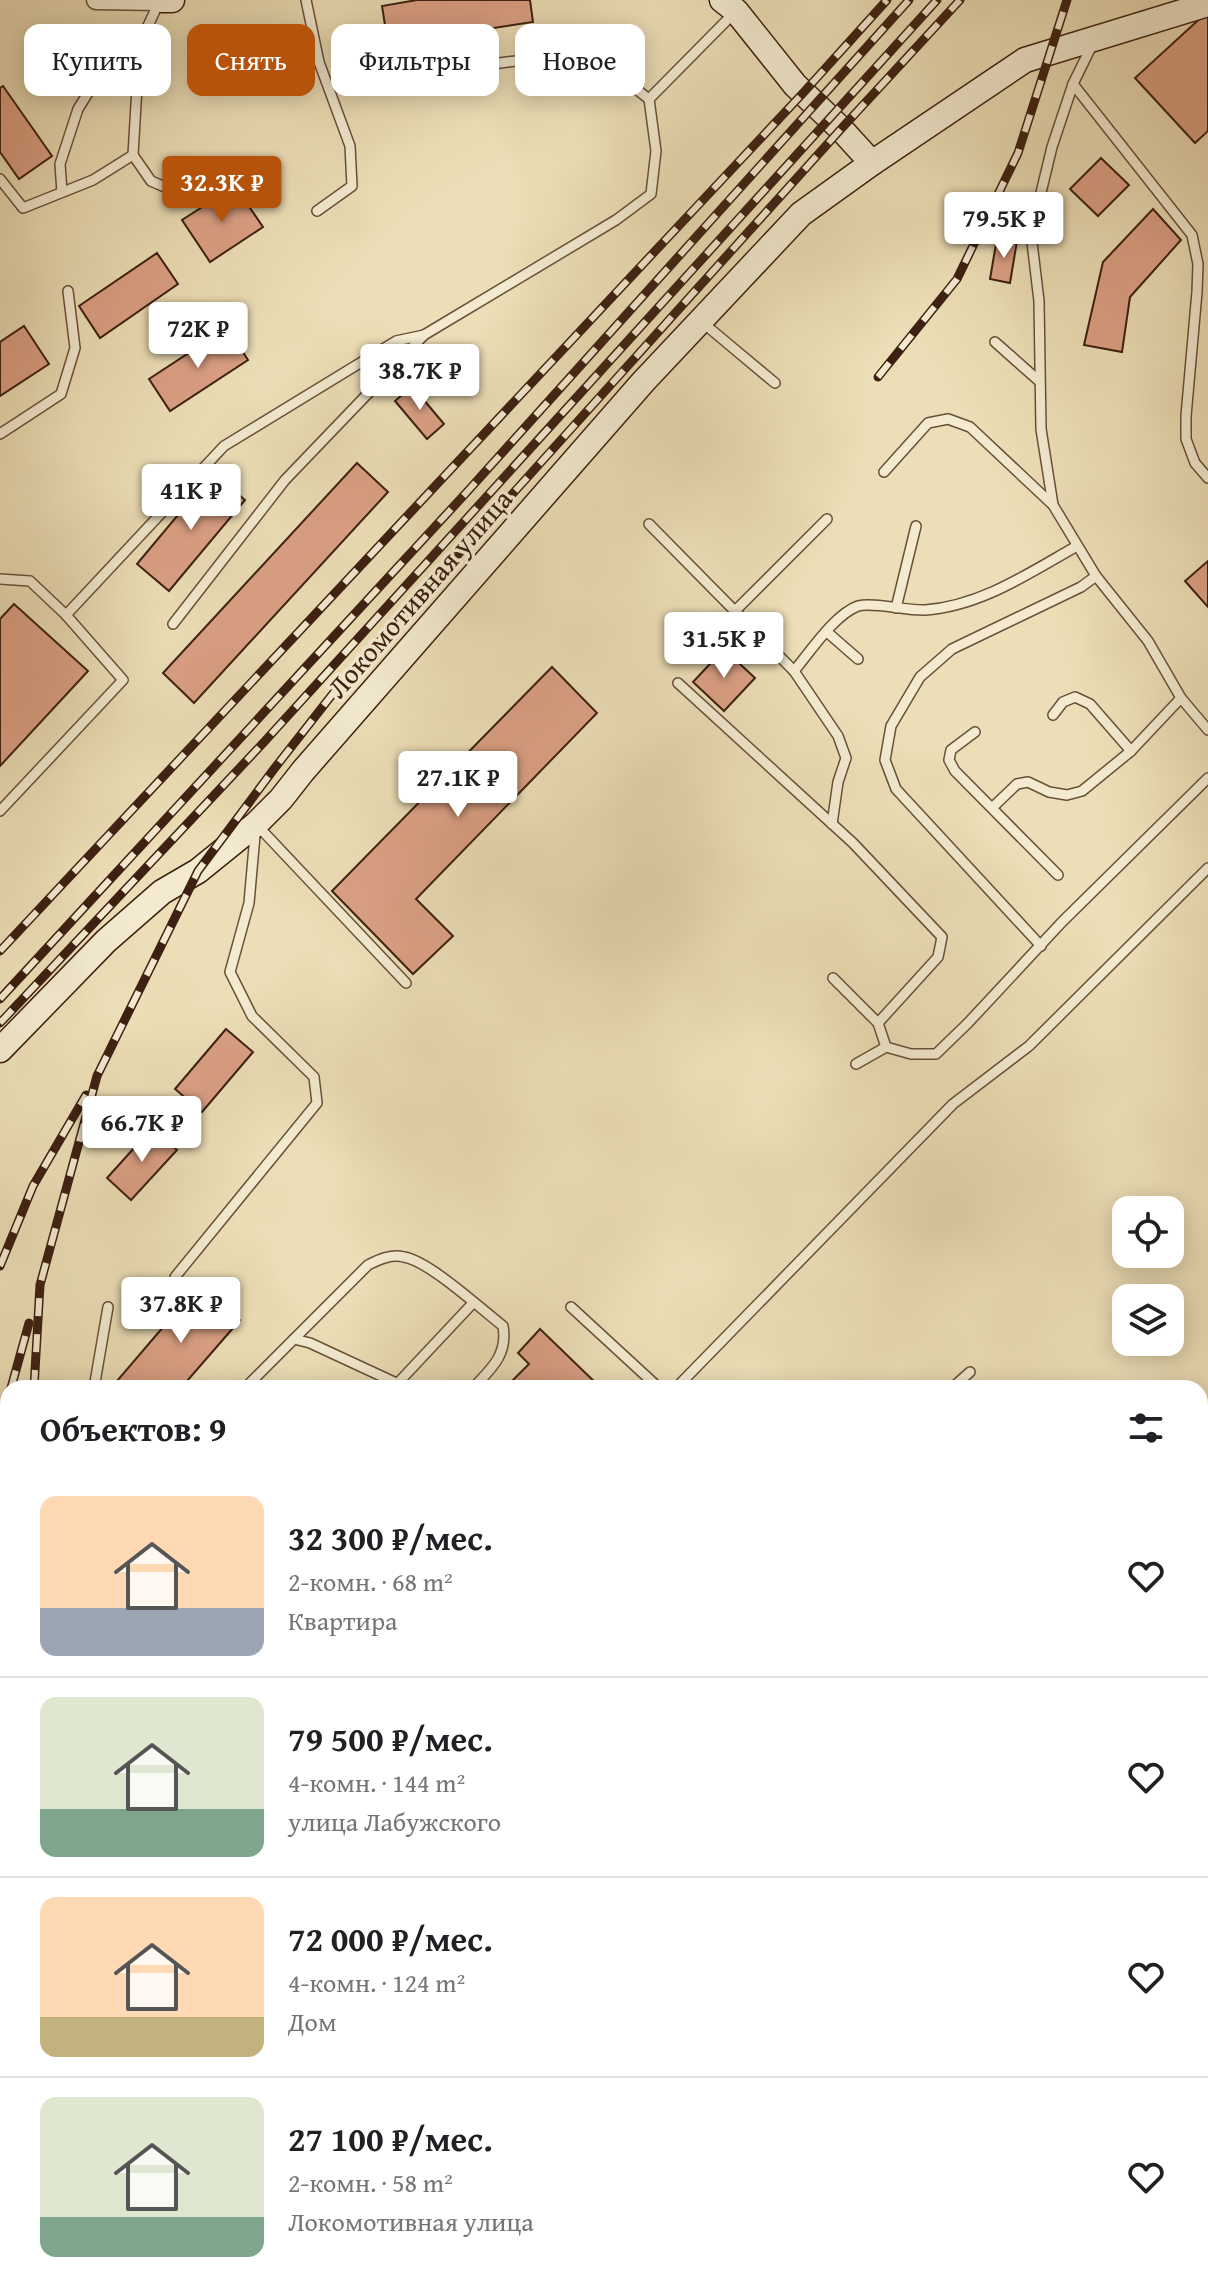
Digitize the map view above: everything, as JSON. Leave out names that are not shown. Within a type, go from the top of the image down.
[{"type":"street","points":[[96,0],[164,0]]},
{"type":"street","name":"Локомотивная улица","points":[[0,1050],[137,913],[162,892],[198,871],[256,824],[281,799],[700,320],[801,214],[1025,60],[1208,4]]},
{"type":"street","points":[[729,6],[795,85],[872,163]]},
{"type":"lane","points":[[149,24],[164,0]]},
{"type":"lane","points":[[306,0],[319,62],[350,146],[352,186],[317,211]]},
{"type":"lane","points":[[649,99],[729,6]]},
{"type":"lane","points":[[1053,505],[1041,429],[1039,301],[1031,234],[1052,147],[1073,84],[1096,38]]},
{"type":"lane","points":[[173,624],[285,480],[424,335],[616,220],[651,194],[656,151],[649,99],[609,70],[572,60],[521,59],[499,63]]},
{"type":"lane","points":[[1073,84],[1192,235],[1198,264],[1186,439],[1195,463],[1208,478]]},
{"type":"lane","points":[[62,192],[60,164],[78,109],[86,96]]},
{"type":"lane","points":[[136,96],[133,155],[151,181],[181,194]]},
{"type":"lane","points":[[0,179],[23,208],[93,180],[133,155]]},
{"type":"lane","points":[[0,434],[61,394],[75,348],[68,291]]},
{"type":"lane","points":[[700,320],[775,383]]},
{"type":"lane","points":[[66,615],[224,446],[396,341],[424,335]]},
{"type":"lane","points":[[995,342],[1039,381]]},
{"type":"lane","points":[[884,472],[928,423],[948,419],[970,427],[1053,505],[1096,576],[1148,641],[1181,698],[1208,730]]},
{"type":"lane","points":[[735,611],[827,519]]},
{"type":"lane","points":[[649,524],[794,671],[838,736],[846,758],[838,782],[832,824]]},
{"type":"lane","points":[[896,608],[916,526]]},
{"type":"lane","points":[[794,671],[842,615],[860,605],[923,610],[956,605],[1009,585],[1077,546]]},
{"type":"lane","points":[[1041,946],[896,789],[885,760],[891,726],[920,677],[941,658],[952,649],[1081,587],[1096,576]]},
{"type":"lane","points":[[0,579],[30,581],[66,615],[123,680],[0,811]]},
{"type":"lane","points":[[827,632],[858,659]]},
{"type":"lane","points":[[678,683],[853,843],[942,937],[938,957],[878,1023]]},
{"type":"lane","points":[[1053,715],[1063,702],[1075,697],[1082,700],[1090,704],[1131,751]]},
{"type":"lane","points":[[993,807],[1017,784],[1028,782],[1049,792],[1067,795],[1082,791],[1131,751],[1181,698]]},
{"type":"lane","points":[[975,732],[951,750],[949,760],[955,771],[1058,875]]},
{"type":"lane","points":[[856,1064],[886,1047],[911,1054],[936,1054],[1062,922],[1208,778]]},
{"type":"lane","points":[[256,824],[406,983]]},
{"type":"lane","points":[[175,1277],[317,1103],[314,1077],[252,1016],[230,972],[249,903],[256,824]]},
{"type":"lane","points":[[684,1380],[953,1104],[1029,1046],[1208,868]]},
{"type":"lane","points":[[833,978],[878,1023],[886,1047]]},
{"type":"lane","points":[[253,1380],[368,1265],[386,1257],[404,1256],[422,1263],[503,1326],[505,1340],[497,1362],[480,1380]]},
{"type":"lane","points":[[401,1380],[473,1303]]},
{"type":"lane","points":[[95,1380],[108,1307]]},
{"type":"lane","points":[[571,1307],[650,1380]]},
{"type":"lane","points":[[294,1339],[310,1343],[389,1380]]},
{"type":"lane","points":[[961,1380],[970,1372]]},
{"type":"building","points":[[417,0],[530,0],[533,22],[499,27],[499,24],[385,24],[382,6]]},
{"type":"building","points":[[1206,13],[1208,131],[1195,143],[1135,78]]},
{"type":"building","points":[[3,86],[52,156],[19,179],[0,152],[0,88]]},
{"type":"building","points":[[1101,158],[1129,185],[1098,216],[1070,189]]},
{"type":"building","points":[[235,186],[263,227],[210,262],[182,220]]},
{"type":"building","points":[[1153,209],[1181,240],[1130,297],[1122,352],[1084,345],[1103,262]]},
{"type":"building","points":[[997,238],[1017,241],[1010,283],[990,279]]},
{"type":"building","points":[[157,253],[178,284],[100,338],[79,306]]},
{"type":"building","points":[[24,326],[49,364],[0,396],[0,342]]},
{"type":"building","points":[[227,328],[248,360],[170,411],[149,379]]},
{"type":"building","points":[[412,386],[444,424],[427,439],[395,401]]},
{"type":"building","points":[[357,463],[388,492],[194,703],[163,673]]},
{"type":"building","points":[[213,473],[245,500],[169,591],[137,564]]},
{"type":"building","points":[[1208,561],[1208,607],[1185,581]]},
{"type":"building","points":[[14,604],[88,671],[0,766],[0,619]]},
{"type":"building","points":[[724,649],[755,678],[724,711],[693,682]]},
{"type":"building","points":[[552,667],[597,713],[416,899],[453,936],[413,974],[332,891]]},
{"type":"building","points":[[226,1029],[253,1052],[202,1112],[175,1089]]},
{"type":"building","points":[[153,1127],[177,1150],[131,1200],[107,1178]]},
{"type":"building","points":[[199,1285],[240,1320],[188,1380],[118,1380]]},
{"type":"building","points":[[540,1329],[593,1380],[513,1380],[529,1364],[518,1353]]},
{"type":"railway","points":[[0,951],[887,0]]},
{"type":"railway","points":[[0,999],[466,493],[909,0]]},
{"type":"railway","points":[[0,1023],[265,741],[937,0]]},
{"type":"railway","points":[[34,1380],[40,1285],[97,1076],[198,871],[335,691],[960,0]]},
{"type":"railway","points":[[878,377],[957,279],[1018,153],[1067,0]]},
{"type":"railway","points":[[0,1266],[33,1186],[86,1095]]},
{"type":"railway","points":[[13,1380],[29,1323]]}]
